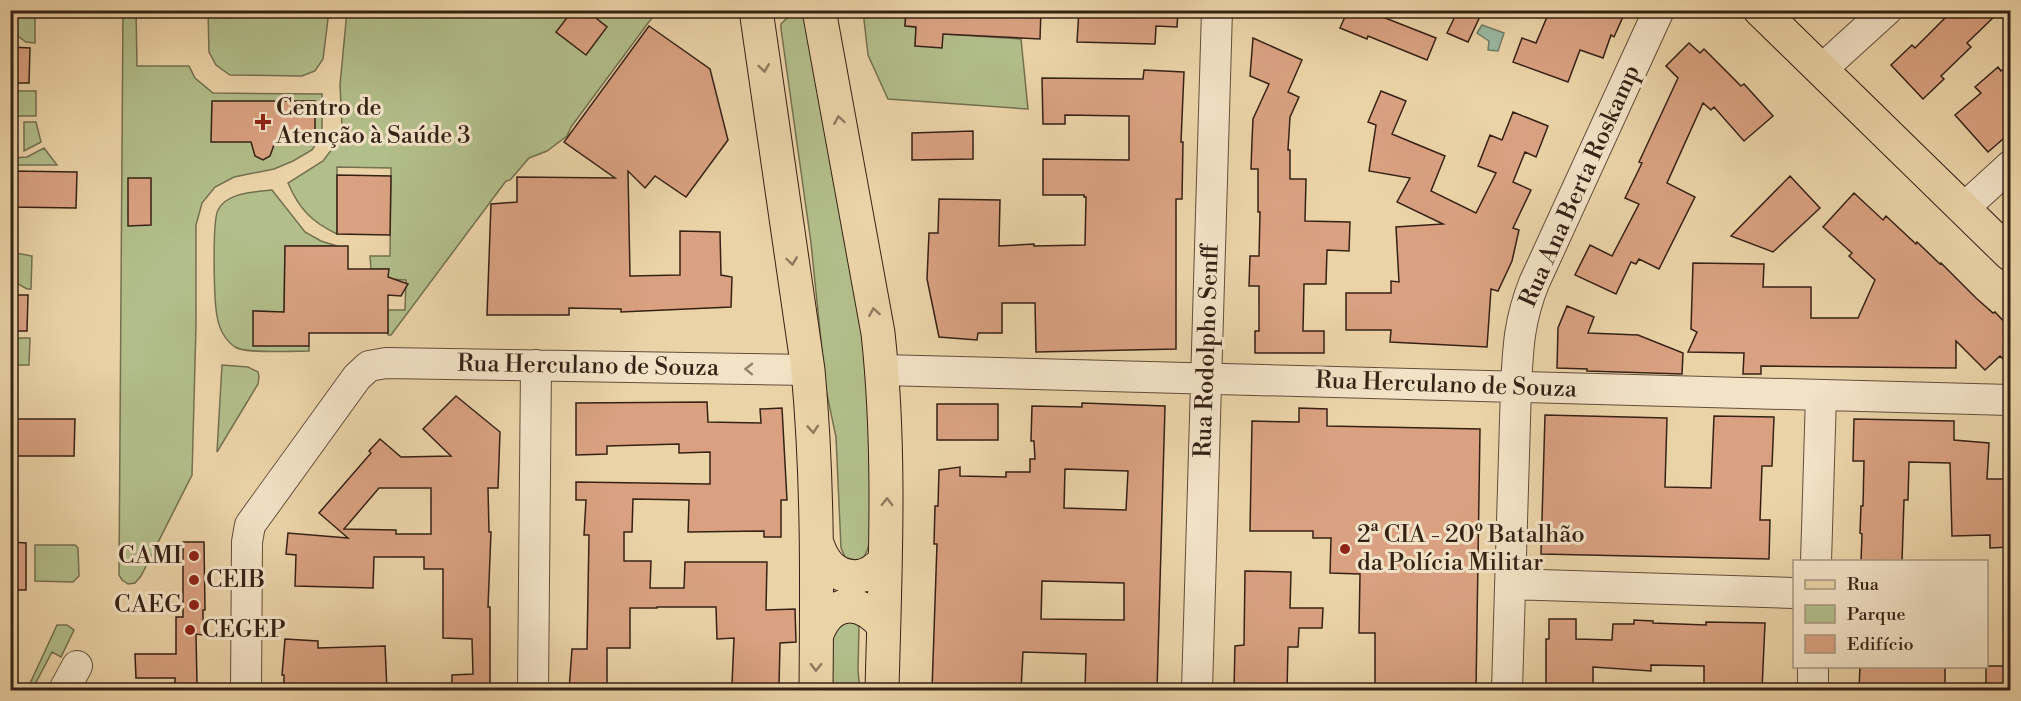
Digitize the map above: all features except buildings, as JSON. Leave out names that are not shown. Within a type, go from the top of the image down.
[{"type":"main road","points":[[756,10],[808,370],[814,438],[818,546],[816,690]]},
{"type":"main road","points":[[819,10],[878,333],[882,370],[886,453],[882,690]]},
{"type":"main road","points":[[1760,10],[2010,254]]},
{"type":"main road","points":[[818,546],[822,558],[830,567],[841,574],[853,577],[877,570],[885,560]]},
{"type":"main road","points":[[817,634],[822,621],[833,611],[846,606],[861,607],[873,614],[883,625]]},
{"type":"street","name":"Rua Rodolpho Senff","points":[[1197,690],[1217,10]]},
{"type":"street","name":"Rua Ana Berta Roskamp","points":[[1507,690],[1518,339],[1527,300],[1659,10]]},
{"type":"street","points":[[1821,70],[1887,10]]},
{"type":"street","points":[[1964,208],[2010,166]]},
{"type":"street","name":"Rua Herculano de Souza","points":[[246,690],[247,543],[250,525],[357,377],[369,366],[386,363],[808,370]]},
{"type":"street","points":[[533,690],[536,365]]},
{"type":"street","name":"Rua Herculano de Souza","points":[[882,370],[2010,400]]},
{"type":"street","points":[[1816,560],[1821,395]]},
{"type":"street","points":[[1510,584],[1793,593]]},
{"type":"street","points":[[1813,668],[1813,690]]},
{"type":"green space","points":[[136,10],[137,66],[189,66],[195,78],[213,93],[322,94],[322,128],[319,139],[312,150],[274,169],[234,177],[215,187],[202,203],[196,225],[192,475],[141,576],[135,583],[128,584],[119,575],[123,11]]},
{"type":"green space","points":[[208,11],[329,11],[323,59],[315,71],[302,76],[230,75],[216,65],[209,52]]},
{"type":"green space","points":[[347,11],[657,11],[571,127],[567,136],[547,151],[529,158],[510,180],[506,181],[391,335],[388,335],[388,310],[405,310],[406,280],[388,279],[388,269],[371,269],[370,256],[390,256],[391,168],[337,167],[337,234],[320,225],[307,214],[288,183],[323,161],[335,145],[342,126],[340,85]]},
{"type":"green space","points":[[863,11],[906,11],[905,26],[916,27],[915,46],[943,34],[1021,39],[1028,109],[888,99],[868,55]]},
{"type":"green space","points":[[10,12],[35,14],[35,43],[26,42],[11,31]]},
{"type":"green space","points":[[796,15],[807,20],[869,323],[871,535],[865,555],[858,560],[845,557],[841,548],[836,437],[826,390],[811,243],[781,29],[781,24],[788,17]]},
{"type":"green space","points":[[11,91],[36,91],[36,116],[11,116]]},
{"type":"green space","points":[[24,122],[36,122],[41,142],[24,151]]},
{"type":"green space","points":[[44,148],[57,165],[11,165],[11,158],[27,157]]},
{"type":"green space","points":[[272,190],[305,232],[321,241],[337,246],[285,246],[284,312],[254,311],[309,346],[309,351],[259,351],[235,347],[228,341],[218,320],[214,262],[218,210],[222,204],[235,196]]},
{"type":"green space","points":[[11,252],[32,256],[31,289],[11,280]]},
{"type":"green space","points":[[11,338],[30,338],[29,365],[11,365]]},
{"type":"green space","points":[[222,365],[248,367],[258,372],[259,377],[258,384],[217,452]]},
{"type":"green space","points":[[35,545],[75,545],[78,548],[79,576],[73,582],[35,581]]},
{"type":"green space","points":[[853,619],[859,627],[860,690],[826,690],[827,631]]},
{"type":"green space","points":[[57,625],[67,625],[74,630],[61,657],[52,652],[32,690],[27,690]]},
{"type":"shaded area","points":[[1482,25],[1504,33],[1498,51],[1488,50],[1489,41],[1477,33]]},
{"type":"place","name":"Centro de Atenção à Saúde 3","points":[[263,122]]},
{"type":"place","name":"2ª CIA - 20º Batalhão da Polícia Militar","points":[[1345,549]]},
{"type":"place","name":"CAMI","points":[[194,556]]},
{"type":"place","name":"CEIB","points":[[194,580]]},
{"type":"place","name":"CAEG","points":[[194,605]]},
{"type":"place","name":"CEGEP","points":[[190,630]]}]
